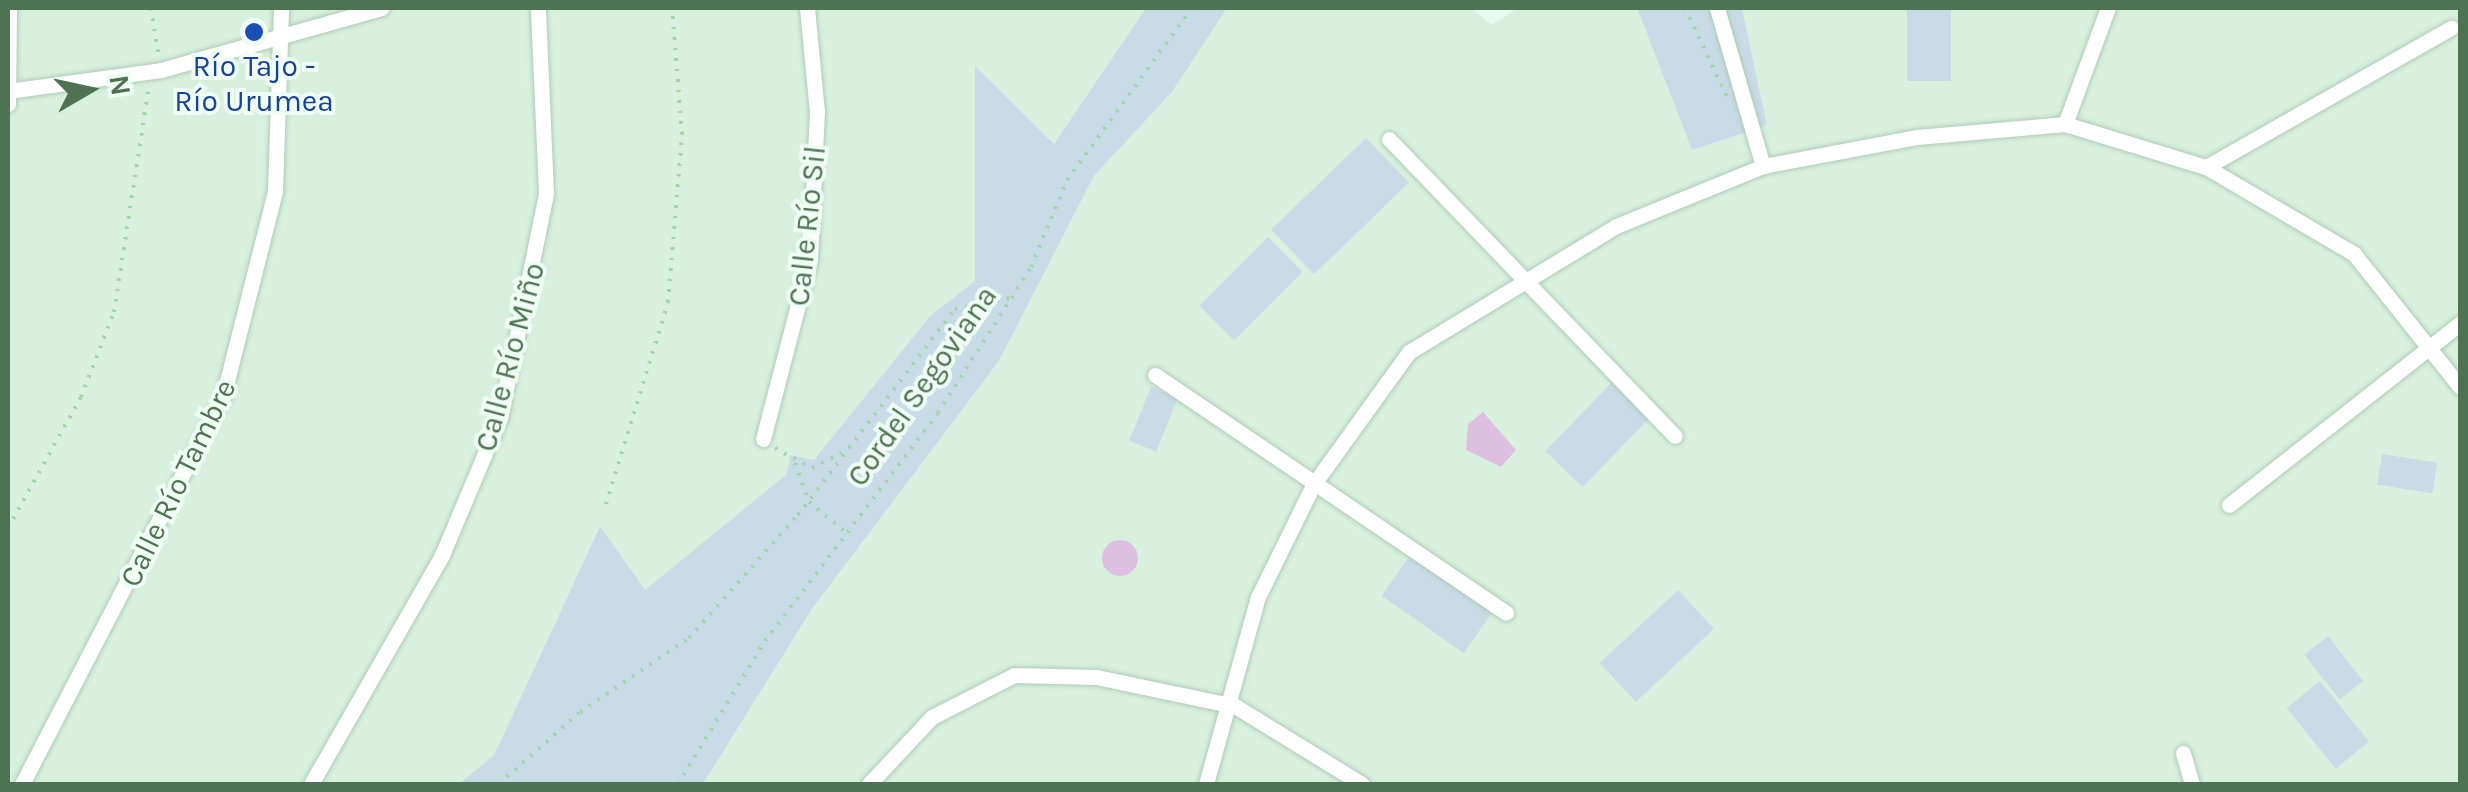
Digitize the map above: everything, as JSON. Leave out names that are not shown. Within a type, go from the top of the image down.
[{"type":"street","points":[[8,104],[9,8]]},
{"type":"street","name":"Calle Río Tambre","points":[[22,784],[223,397],[275,192],[283,41],[280,8]]},
{"type":"street","points":[[8,90],[155,71],[283,41],[381,8]]},
{"type":"street","name":"Calle Río Miño","points":[[310,784],[442,555],[500,418],[546,192],[538,8]]},
{"type":"street","name":"Calle Río Sil","points":[[763,440],[810,259],[818,112],[806,8]]},
{"type":"street","points":[[1717,8],[1763,166]]},
{"type":"street","points":[[2065,124],[2108,8]]},
{"type":"street","points":[[2206,167],[2451,28]]},
{"type":"street","points":[[1206,784],[1235,706],[1258,597],[1313,485],[1409,352],[1616,226],[1763,166],[1917,137],[2065,124],[2206,167],[2354,254],[2460,387]]},
{"type":"street","points":[[1389,139],[1676,436]]},
{"type":"street","points":[[2230,505],[2460,324]]},
{"type":"street","points":[[1156,374],[1313,485],[1506,613]]},
{"type":"street","points":[[869,784],[932,717],[1014,676],[1096,677],[1235,706],[1362,784]]},
{"type":"street","points":[[2183,752],[2192,784]]},
{"type":"path","points":[[8,528],[81,396],[114,312],[142,176],[155,71],[151,8]]},
{"type":"path","points":[[606,504],[668,302],[682,134],[672,8]]},
{"type":"path","points":[[1686,8],[1721,94],[1746,106]]},
{"type":"path","name":"Cordel Segoviana","points":[[678,784],[765,641],[847,533],[1012,298],[1066,180],[1190,9]]},
{"type":"path","points":[[498,784],[580,712],[689,638],[809,502],[846,448],[956,309],[1012,298]]},
{"type":"path","points":[[763,440],[795,463],[809,502],[847,533]]},
{"type":"path","points":[[795,463],[831,462],[846,448]]},
{"type":"shaded area","points":[[8,8],[1146,8],[1054,144],[975,67],[975,281],[930,316],[814,461],[644,591],[599,527],[494,755],[459,784],[8,784]]},
{"type":"shaded area","points":[[1146,8],[1227,8],[1172,92],[1094,176],[999,361],[812,609],[703,784],[459,784],[494,755],[600,526],[645,590],[787,474],[790,455],[814,460],[930,316],[975,281],[975,66],[1054,144]]},
{"type":"shaded area","points":[[1227,8],[1472,8],[1491,25],[1518,8],[1637,8],[1692,149],[1767,124],[1742,8],[2460,8],[2460,784],[703,784],[812,609],[999,361],[1094,176],[1172,92]]},
{"type":"shaded area","points":[[1637,8],[1742,8],[1767,125],[1692,150]]},
{"type":"shaded area","points":[[1907,8],[1951,8],[1951,81],[1907,81]]},
{"type":"shaded area","points":[[1366,138],[1409,183],[1314,274],[1271,230]]},
{"type":"shaded area","points":[[1268,237],[1303,272],[1234,340],[1199,306]]},
{"type":"shaded area","points":[[1614,380],[1651,416],[1583,487],[1545,451]]},
{"type":"shaded area","points":[[1151,387],[1178,398],[1156,452],[1129,441]]},
{"type":"shaded area","points":[[1483,412],[1516,450],[1501,467],[1466,450],[1468,424]]},
{"type":"shaded area","points":[[2382,454],[2437,463],[2432,493],[2377,485]]},
{"type":"shaded area","points":[[1120,540],[1133,545],[1138,558],[1133,571],[1120,576],[1107,571],[1102,558],[1107,545]]},
{"type":"shaded area","points":[[1411,554],[1493,611],[1464,653],[1382,596]]},
{"type":"shaded area","points":[[1678,590],[1714,629],[1636,702],[1600,663]]},
{"type":"shaded area","points":[[2328,636],[2363,681],[2339,699],[2304,654]]},
{"type":"shaded area","points":[[2320,681],[2369,742],[2336,769],[2287,708]]},
{"type":"place","name":"Río Tajo - Río Urumea","points":[[254,32]]}]
